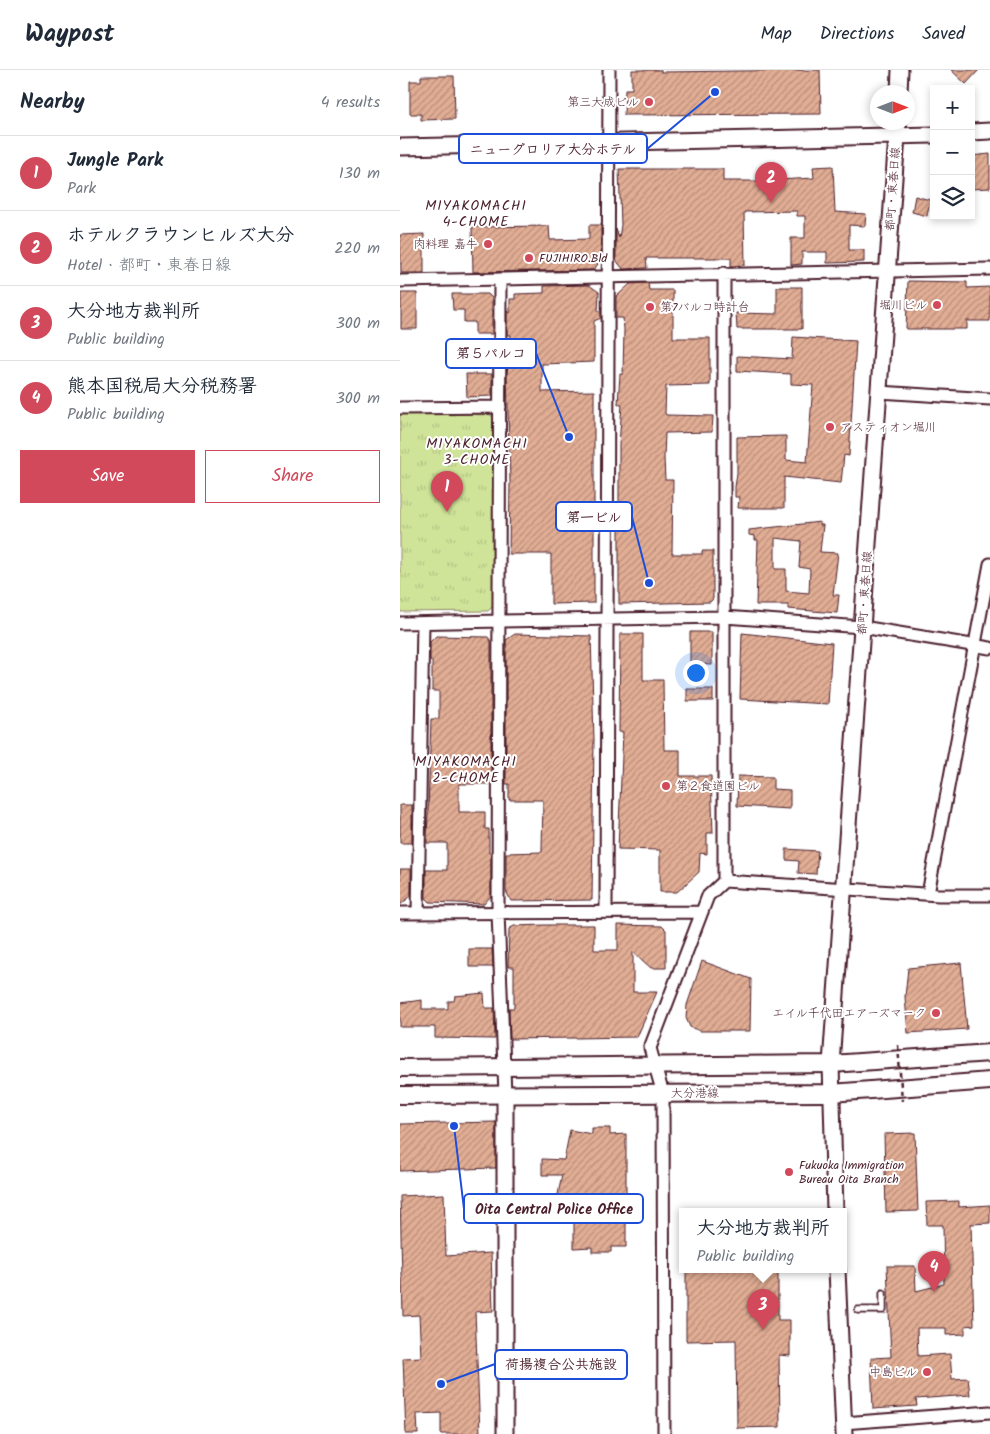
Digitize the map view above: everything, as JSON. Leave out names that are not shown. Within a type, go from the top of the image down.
[{"type":"main road","points":[[400,1068],[831,1064],[990,1053]]},
{"type":"main road","name":"大分港線","points":[[400,1095],[830,1092],[990,1081]]},
{"type":"street","points":[[606,911],[609,70]]},
{"type":"street","points":[[899,85],[900,70]]},
{"type":"street","points":[[400,147],[610,143],[897,130],[930,134]]},
{"type":"street","name":"都町・東春日線","points":[[835,1208],[830,1092],[831,1064],[897,130]]},
{"type":"street","points":[[975,132],[990,131]]},
{"type":"street","points":[[400,281],[990,269]]},
{"type":"street","points":[[724,273],[724,881]]},
{"type":"street","points":[[500,279],[498,912],[505,1095],[506,1434]]},
{"type":"street","points":[[879,392],[990,399]]},
{"type":"street","points":[[400,408],[500,407]]},
{"type":"street","points":[[928,894],[990,564]]},
{"type":"street","points":[[400,623],[724,617],[862,627],[990,648]]},
{"type":"street","points":[[418,913],[423,623]]},
{"type":"street","points":[[664,1434],[663,1094],[650,1048],[708,896],[724,881],[844,887],[928,894],[990,895]]},
{"type":"street","points":[[400,913],[702,912]]},
{"type":"street","points":[[837,1273],[844,1429],[990,1412]]},
{"type":"lane","points":[[858,1310],[883,1310],[883,1293]]},
{"type":"path","points":[[898,1045],[902,1101]]},
{"type":"green space","points":[[400,414],[489,414],[494,418],[493,606],[488,611],[400,612]]},
{"type":"building","points":[[632,70],[661,70],[661,72],[820,70],[821,114],[624,115],[625,89],[632,89]]},
{"type":"building","points":[[951,70],[979,70],[966,84]]},
{"type":"building","points":[[421,76],[454,76],[455,119],[421,120],[421,114],[410,114],[410,81],[421,81]]},
{"type":"building","points":[[990,154],[990,188],[975,189],[975,156]]},
{"type":"building","points":[[833,166],[835,212],[866,214],[865,226],[849,225],[849,250],[864,250],[864,262],[827,263],[827,252],[802,252],[802,264],[791,265],[791,238],[805,238],[805,216],[797,216],[797,211],[744,212],[745,265],[731,266],[731,258],[646,258],[647,268],[623,269],[616,260],[616,229],[619,238],[621,225],[619,169],[723,169],[723,181],[760,181],[814,178],[813,167]]},
{"type":"building","points":[[915,196],[930,200],[927,216],[912,212]]},
{"type":"building","points":[[589,225],[601,225],[601,259],[594,270],[473,272],[472,227],[549,226],[550,240],[589,239]]},
{"type":"building","points":[[424,234],[424,273],[401,273],[400,235]]},
{"type":"building","name":"堀川ビル","points":[[908,281],[967,282],[967,288],[990,287],[990,321],[967,321],[967,329],[906,329]]},
{"type":"building","points":[[648,283],[649,290],[673,290],[673,338],[710,338],[710,385],[666,386],[665,413],[666,415],[713,416],[712,432],[665,433],[664,458],[665,480],[673,480],[672,554],[702,554],[702,551],[713,551],[713,599],[710,602],[619,604],[619,445],[622,404],[618,404],[620,374],[623,374],[624,329],[623,318],[616,318],[616,297],[630,284]]},
{"type":"building","points":[[589,285],[599,292],[598,312],[601,310],[601,318],[594,321],[594,362],[542,364],[542,392],[594,391],[594,603],[551,604],[551,554],[509,554],[510,481],[507,374],[511,335],[507,335],[507,311],[510,313],[510,299],[515,299],[515,294],[544,293],[544,286]]},
{"type":"building","points":[[777,287],[802,287],[802,329],[737,329],[736,313],[777,314]]},
{"type":"building","points":[[401,293],[417,293],[417,329],[401,329]]},
{"type":"building","points":[[452,294],[488,294],[492,298],[492,334],[475,334],[475,322],[464,322],[464,310],[453,310]]},
{"type":"building","points":[[793,337],[856,341],[849,456],[844,455],[841,483],[784,477],[784,508],[738,508],[739,497],[735,497],[737,437],[786,436],[786,460],[807,462],[813,385],[791,384],[791,374],[737,371],[737,356],[792,359]]},
{"type":"building","points":[[466,374],[492,374],[492,396],[467,397]]},
{"type":"building","points":[[820,522],[820,525],[823,525],[820,552],[838,553],[833,595],[839,595],[837,613],[788,609],[788,605],[756,605],[758,540],[755,540],[755,536],[749,535],[749,530]],"holes":[[[775,538],[801,541],[799,567],[810,569],[809,593],[786,591],[786,569],[775,569]]]},
{"type":"building","points":[[690,632],[712,632],[712,665],[690,664]]},
{"type":"building","points":[[742,633],[832,643],[828,704],[740,699]]},
{"type":"building","points":[[515,634],[591,636],[594,740],[592,900],[511,901],[506,891],[506,853],[542,852],[543,800],[509,800],[509,784],[506,784],[506,640]]},
{"type":"building","points":[[620,634],[643,634],[643,680],[663,680],[664,750],[680,750],[680,776],[711,776],[713,833],[707,833],[707,854],[700,853],[699,872],[677,892],[660,892],[660,850],[618,849],[623,732],[619,732]]},
{"type":"building","points":[[436,636],[488,637],[491,641],[491,784],[459,784],[459,812],[485,812],[485,829],[489,829],[491,896],[484,904],[430,902],[426,898],[426,870],[447,870],[447,843],[427,843],[431,719],[439,719],[439,691],[432,691],[432,661],[430,660],[430,642]]},
{"type":"building","points":[[687,689],[713,689],[713,701],[687,701]]},
{"type":"building","points":[[738,776],[773,777],[773,789],[790,790],[790,809],[737,806]]},
{"type":"building","points":[[400,805],[412,805],[412,843],[400,843]]},
{"type":"building","points":[[786,849],[818,851],[816,874],[798,873],[799,861],[786,860]]},
{"type":"building","points":[[400,869],[411,869],[411,896],[400,905]]},
{"type":"building","points":[[594,925],[594,950],[618,950],[618,925],[662,926],[666,930],[666,968],[651,968],[633,952],[633,992],[657,992],[637,1037],[510,1039],[509,1008],[514,1008],[514,967],[508,967],[509,929],[514,926]]},
{"type":"building","points":[[469,949],[492,949],[493,967],[469,967]]},
{"type":"building","points":[[702,961],[751,979],[750,1031],[700,1031],[690,1027],[686,1018],[687,1005]]},
{"type":"building","name":"エイル千代田エアーズマーク","points":[[961,963],[967,1029],[908,1033],[905,997],[908,968]]},
{"type":"building","points":[[484,993],[485,1008],[494,1008],[495,1039],[435,1038],[435,1027],[400,1027],[400,1003],[422,1000],[422,1009],[448,1009],[448,1001],[454,1001],[455,996]]},
{"type":"building","points":[[496,1122],[496,1168],[400,1171],[400,1124]]},
{"type":"building","points":[[592,1128],[610,1128],[610,1135],[626,1134],[626,1247],[611,1247],[611,1252],[592,1252],[592,1247],[574,1248],[574,1222],[553,1219],[562,1175],[542,1175],[542,1159],[564,1160],[570,1130],[592,1134]]},
{"type":"building","points":[[915,1133],[918,1211],[886,1212],[884,1134]]},
{"type":"building","points":[[444,1194],[446,1256],[491,1253],[493,1311],[475,1312],[480,1434],[441,1434],[441,1413],[417,1414],[418,1434],[406,1434],[403,1358],[421,1357],[419,1315],[403,1316],[400,1196]]},
{"type":"building","points":[[959,1201],[959,1207],[990,1205],[990,1223],[971,1224],[974,1325],[965,1326],[965,1334],[946,1335],[946,1328],[917,1328],[918,1356],[950,1354],[952,1379],[968,1378],[970,1395],[916,1399],[917,1406],[873,1409],[871,1358],[891,1357],[887,1266],[915,1266],[916,1291],[944,1284],[943,1225],[927,1225],[926,1202]]},
{"type":"building","points":[[686,1273],[778,1273],[778,1320],[790,1320],[790,1356],[779,1355],[780,1427],[737,1428],[736,1340],[686,1341]]},
{"type":"place","name":"ニューグロリア大分ホテル","points":[[715,92]]},
{"type":"place","name":"第三大成ビル","points":[[649,102]]},
{"type":"place","name":"ホテルクラウンヒルズ大分","points":[[771,203]]},
{"type":"place","name":"肉料理 嘉牛","points":[[488,244]]},
{"type":"place","name":"FUJIHIRO.Bld","points":[[529,258]]},
{"type":"place","name":"堀川ビル","points":[[937,305]]},
{"type":"place","name":"第7バルコ時計台","points":[[650,307]]},
{"type":"place","name":"アスティオン堀川","points":[[830,427]]},
{"type":"place","name":"第５パルコ","points":[[569,437]]},
{"type":"place","name":"Jungle Park","points":[[447,512]]},
{"type":"place","name":"第一ビル","points":[[649,583]]},
{"type":"place","name":"第２食道園ビル","points":[[666,786]]},
{"type":"place","name":"エイル千代田エアーズマーク","points":[[936,1013]]},
{"type":"place","name":"Oita Central Police Office","points":[[454,1126]]},
{"type":"place","name":"Fukuoka Immigration Bureau Oita Branch","points":[[789,1172]]},
{"type":"place","name":"熊本国税局大分税務署","points":[[934,1292]]},
{"type":"place","name":"大分地方裁判所","points":[[763,1330]]},
{"type":"place","name":"中島ビル","points":[[927,1372]]},
{"type":"place","name":"荷揚複合公共施設","points":[[441,1384]]},
{"type":"district","name":"MIYAKOMACHI 4-CHOME","points":[[476,214]]},
{"type":"district","name":"MIYAKOMACHI 3-CHOME","points":[[477,452]]},
{"type":"district","name":"MIYAKOMACHI 2-CHOME","points":[[466,770]]}]
